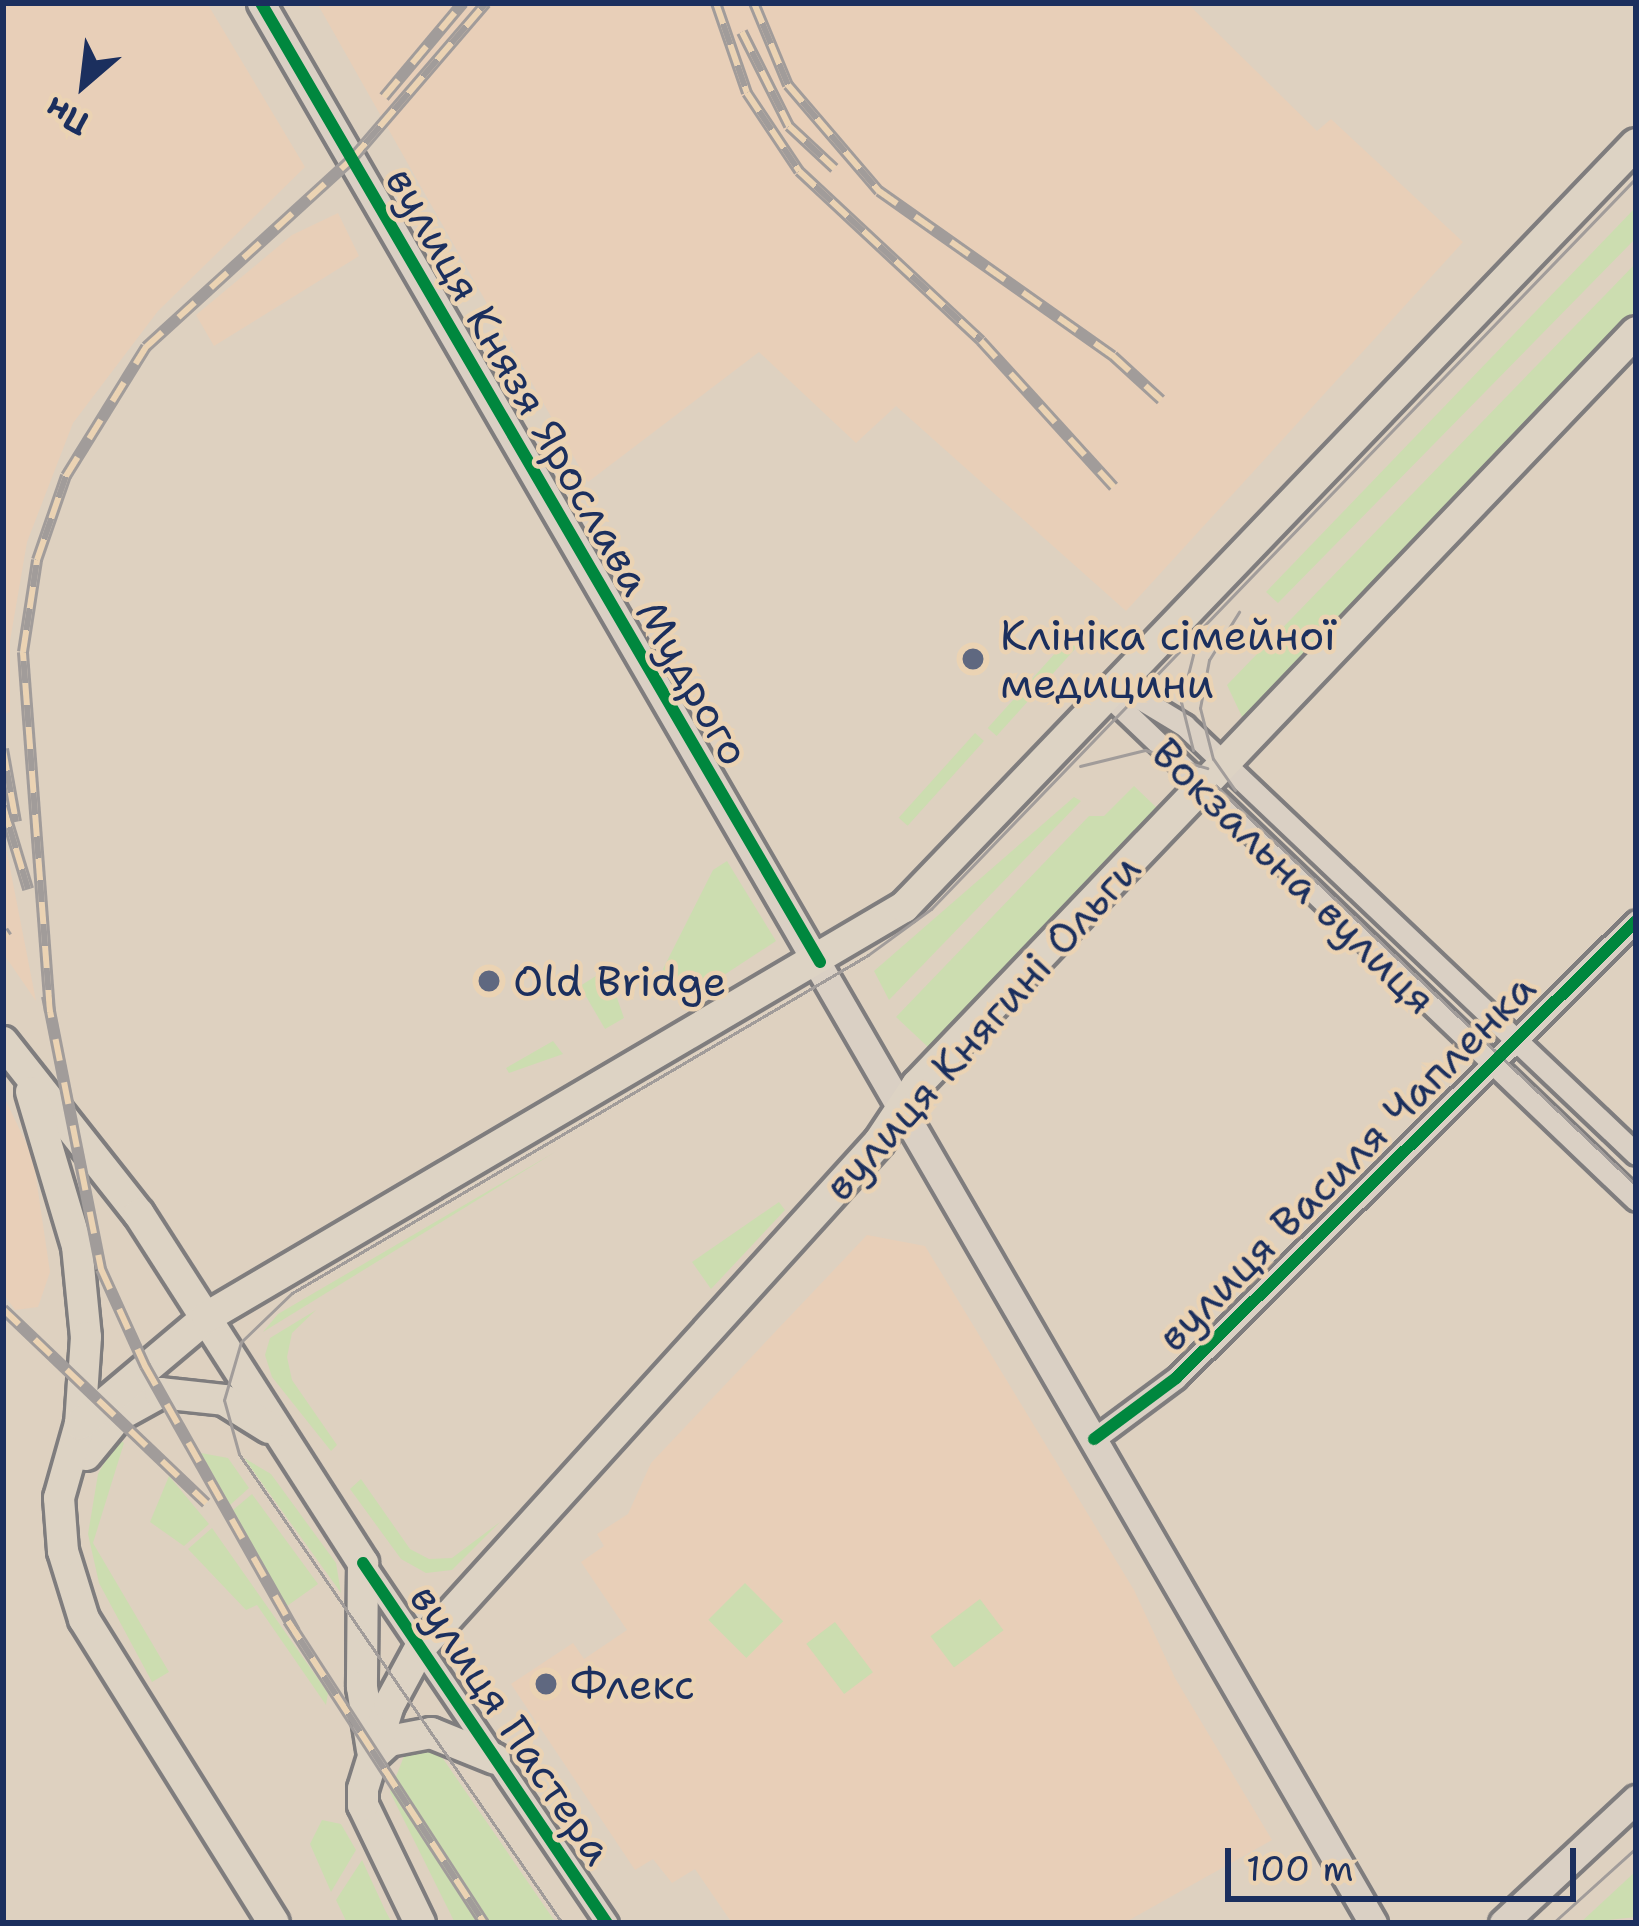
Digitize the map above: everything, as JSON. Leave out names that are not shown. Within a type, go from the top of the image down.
[{"type":"main road","name":"вулиця Князя Ярослава Мудрого","points":[[261,3],[1373,1923]]},
{"type":"main road","points":[[80,1424],[207,1317],[820,962],[927,886],[1636,144]]},
{"type":"main road","name":"вулиця Княгині Ольги","points":[[373,1756],[420,1648],[901,1109],[1636,332]]},
{"type":"main road","points":[[11,1053],[140,1214],[274,1431],[363,1563],[362,1687],[373,1756],[363,1805],[420,1923]]},
{"type":"main road","points":[[11,1053],[52,1145],[77,1246],[86,1337],[80,1424],[59,1498],[64,1551],[84,1619],[274,1923]]},
{"type":"main road","points":[[59,1498],[100,1433],[160,1394],[224,1400],[274,1431]]},
{"type":"main road","points":[[373,1756],[389,1741],[431,1733],[495,1759]]},
{"type":"main road","points":[[1503,1923],[1636,1799]]},
{"type":"street","name":"Вокзальна вулиця","points":[[1116,692],[1176,719],[1636,1154]]},
{"type":"street","name":"Вокзальна вулиця","points":[[1116,692],[1202,788],[1636,1200]]},
{"type":"street","name":"вулиця Василя Чапленка","points":[[1094,1439],[1175,1378],[1636,921]]},
{"type":"street","name":"вулиця Пастера","points":[[363,1563],[608,1923]]},
{"type":"shaded area","points":[[3,3],[207,3],[305,167],[158,311],[73,423],[27,542],[10,641],[10,712],[3,715]]},
{"type":"shaded area","points":[[317,3],[1187,3],[1317,131],[1331,119],[1463,242],[1126,611],[896,406],[856,443],[759,352],[588,482]]},
{"type":"shaded area","points":[[338,213],[359,256],[214,346],[196,315],[292,235]]},
{"type":"shaded area","points":[[3,832],[36,1001],[3,953]]},
{"type":"shaded area","points":[[3,1095],[33,1157],[50,1272],[38,1307],[15,1310],[3,1293]]},
{"type":"shaded area","points":[[867,1235],[925,1246],[1134,1590],[1175,1678],[1272,1840],[1124,1923],[732,1923],[695,1869],[672,1883],[653,1859],[635,1870],[511,1684],[573,1643],[584,1659],[627,1630],[581,1562],[604,1546],[597,1534],[628,1514],[651,1463]]},
{"type":"green space","points":[[1636,207],[1636,238],[1278,603],[1266,592]]},
{"type":"green space","points":[[1636,263],[1636,310],[1244,721],[1227,685]]},
{"type":"green space","points":[[1076,630],[1085,638],[997,736],[988,728]]},
{"type":"green space","points":[[975,733],[984,741],[908,826],[899,818]]},
{"type":"green space","points":[[1134,786],[1157,808],[929,1048],[896,1017],[1089,816],[1104,816]]},
{"type":"green space","points":[[1074,797],[1081,801],[889,1000],[874,971]]},
{"type":"green space","points":[[727,861],[776,941],[692,996],[676,997],[663,969],[713,870]]},
{"type":"green space","points":[[607,969],[624,1018],[605,1029],[580,986]]},
{"type":"green space","points":[[553,1041],[563,1054],[509,1073],[506,1068]]},
{"type":"green space","points":[[555,1152],[263,1332],[278,1314]]},
{"type":"green space","points":[[779,1202],[785,1210],[711,1289],[692,1262]]},
{"type":"green space","points":[[316,1310],[292,1333],[287,1357],[292,1380],[337,1445],[331,1451],[272,1377],[265,1355],[270,1338]]},
{"type":"green space","points":[[118,1438],[124,1443],[93,1543],[169,1672],[152,1682],[99,1583],[88,1534],[98,1474]]},
{"type":"green space","points":[[201,1453],[228,1458],[249,1488],[230,1505]]},
{"type":"green space","points":[[244,1458],[271,1474],[336,1563],[341,1593]]},
{"type":"green space","points":[[169,1476],[209,1524],[184,1546],[150,1522]]},
{"type":"green space","points":[[361,1479],[410,1549],[429,1559],[452,1558],[500,1522],[452,1570],[426,1573],[401,1559],[350,1489]]},
{"type":"green space","points":[[252,1494],[318,1584],[287,1606],[233,1510]]},
{"type":"green space","points":[[212,1528],[328,1693],[326,1705],[257,1605],[246,1610],[188,1549]]},
{"type":"green space","points":[[745,1583],[783,1621],[746,1658],[708,1620]]},
{"type":"green space","points":[[980,1599],[1003,1630],[954,1667],[930,1636]]},
{"type":"green space","points":[[835,1622],[873,1672],[844,1694],[806,1644]]},
{"type":"green space","points":[[435,1747],[556,1923],[455,1923],[390,1792],[404,1756]]},
{"type":"green space","points":[[322,1820],[341,1824],[356,1850],[331,1892],[310,1844]]},
{"type":"green space","points":[[362,1860],[392,1923],[347,1923],[336,1900]]},
{"type":"green space","points":[[1636,1871],[1636,1917],[1580,1923]]},
{"type":"tram line","points":[[562,1923],[239,1454],[224,1400],[241,1342],[292,1293],[868,955],[931,909],[1636,178]]},
{"type":"tram line","points":[[1235,790],[1213,759],[1200,708],[1209,660],[1239,612]]},
{"type":"tram line","points":[[1193,750],[1181,702],[1195,647]]},
{"type":"tram line","points":[[1080,766],[1145,750],[1207,768]]},
{"type":"tram line","points":[[1216,786],[1636,1185]]},
{"type":"tram line","points":[[1553,1923],[1636,1848]]},
{"type":"railway","points":[[384,97],[463,3]]},
{"type":"railway","points":[[50,1012],[23,652],[37,560],[66,476],[146,347],[351,160],[486,3]]},
{"type":"railway","points":[[716,3],[747,93],[799,171],[981,341],[1114,487]]},
{"type":"railway","points":[[754,3],[788,85],[879,191],[1113,356],[1161,400]]},
{"type":"railway","points":[[742,32],[789,126],[834,168]]},
{"type":"railway","points":[[3,749],[16,822]]},
{"type":"railway","points":[[3,806],[28,889]]},
{"type":"railway","points":[[3,931],[7,937]]},
{"type":"railway","points":[[47,996],[101,1269],[145,1366],[295,1631]]},
{"type":"railway","points":[[3,1309],[206,1503]]},
{"type":"railway","points":[[288,1621],[484,1923]]},
{"type":"cycle path","points":[[261,3],[820,962]]},
{"type":"cycle path","points":[[1094,1439],[1176,1378],[1636,921]]},
{"type":"cycle path","points":[[363,1563],[607,1923]]},
{"type":"place","name":"Клініка сімейної медицини","points":[[973,659]]},
{"type":"place","name":"Old Bridge","points":[[489,981]]},
{"type":"place","name":"Флекс","points":[[546,1684]]}]
